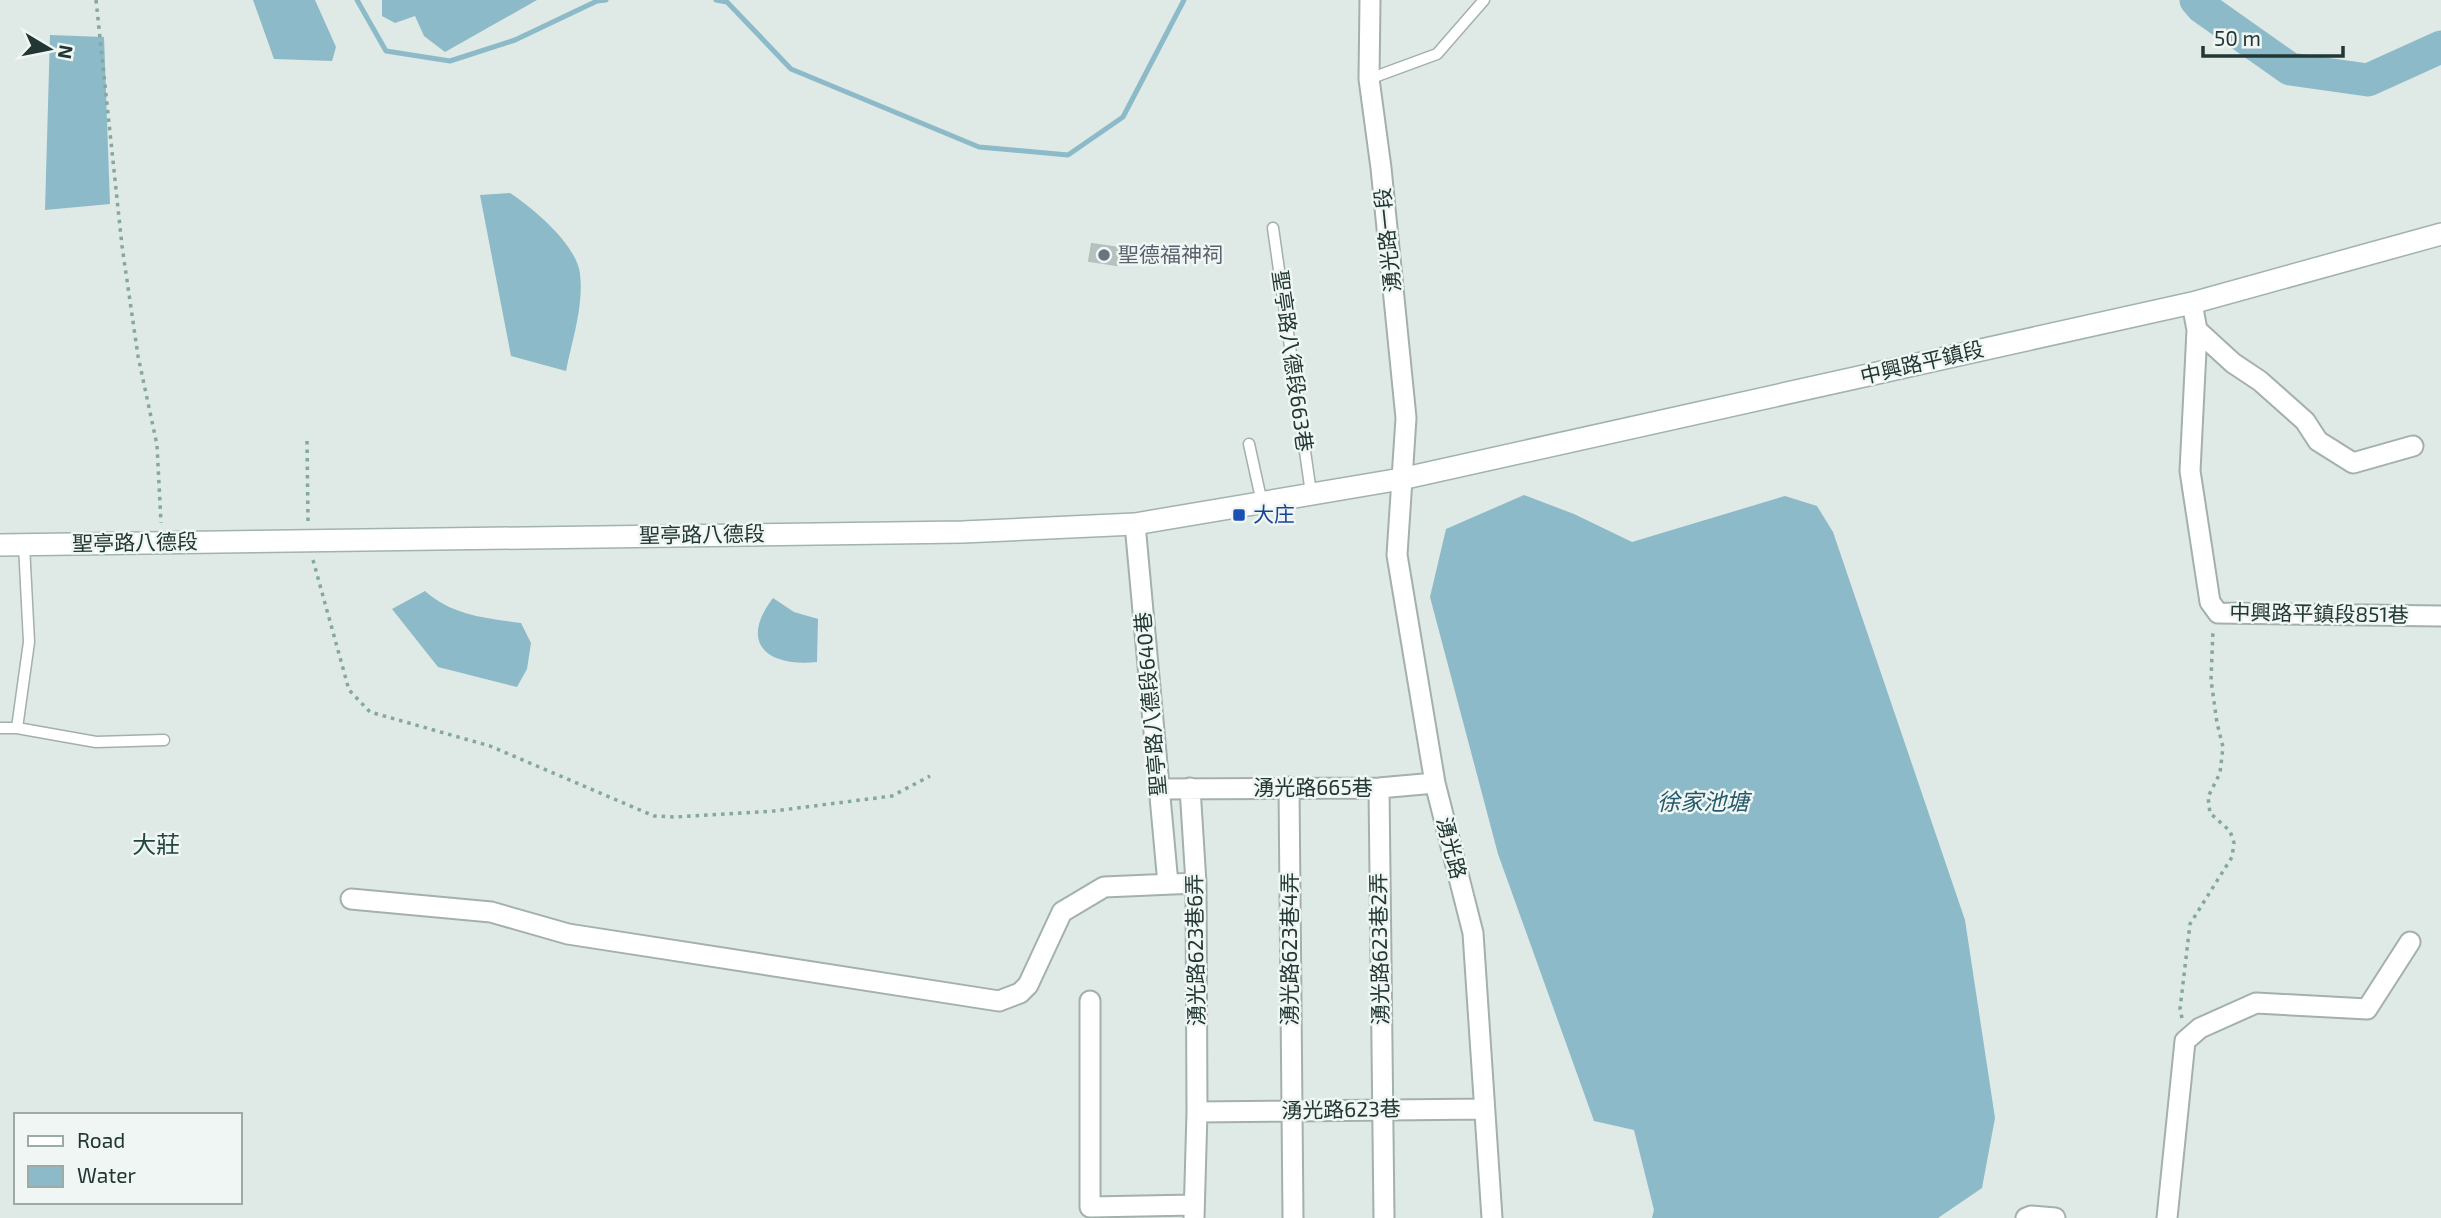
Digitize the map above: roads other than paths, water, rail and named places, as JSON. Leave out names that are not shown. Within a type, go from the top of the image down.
[{"type":"street","name":"湧光路一段","points":[[1370,0],[1369,79],[1381,168],[1406,418],[1401,479]]},
{"type":"street","name":"中興路平鎮段","points":[[1401,479],[2193,303],[2441,234]]},
{"type":"street","name":"中興路平鎮段851巷","points":[[2193,303],[2197,330],[2190,471],[2210,602],[2218,613],[2441,616]]},
{"type":"street","points":[[2197,330],[2305,421],[2318,442],[2353,463],[2413,446]]},
{"type":"street","name":"聖亭路八德段","points":[[0,545],[963,532],[1135,524],[1401,479]]},
{"type":"street","name":"湧光路","points":[[1401,479],[1397,555],[1435,783],[1473,933],[1492,1218]]},
{"type":"street","name":"聖亭路八德段640巷","points":[[1135,524],[1168,884]]},
{"type":"street","name":"湧光路665巷","points":[[1158,789],[1379,788],[1435,783]]},
{"type":"street","name":"湧光路623巷6弄","points":[[1191,788],[1196,883],[1197,1112],[1194,1212]]},
{"type":"street","name":"湧光路623巷4弄","points":[[1289,788],[1293,1218]]},
{"type":"street","name":"湧光路623巷2弄","points":[[1379,788],[1384,1218]]},
{"type":"street","points":[[351,899],[491,912],[568,934],[999,1001],[1020,993],[1028,985],[1062,912],[1104,887],[1196,883]]},
{"type":"street","points":[[2167,1218],[2175,1165],[2185,1041],[2200,1028],[2256,1003],[2367,1009],[2410,942]]},
{"type":"street","points":[[1090,1001],[1090,1207],[1194,1212]]},
{"type":"street","name":"湧光路623巷","points":[[1197,1112],[1485,1109]]},
{"type":"street","points":[[2026,1218],[2055,1218]]},
{"type":"lane","points":[[1369,79],[1437,54],[1484,0]]},
{"type":"lane","name":"聖亭路八德段663巷","points":[[1273,228],[1311,493]]},
{"type":"lane","points":[[1249,444],[1262,504]]},
{"type":"lane","points":[[17,728],[29,642],[24,544]]},
{"type":"lane","points":[[0,728],[17,728],[96,742],[164,740]]},
{"type":"water","points":[[253,0],[315,0],[336,47],[332,61],[274,59]]},
{"type":"water","points":[[382,0],[537,0],[445,52],[424,36],[415,16],[395,23],[382,16]]},
{"type":"water","points":[[50,35],[104,37],[110,204],[45,210]]},
{"type":"water","points":[[510,193],[553,229],[577,263],[580,298],[566,371],[511,356],[480,195]]},
{"type":"water","name":"徐家池塘","points":[[1524,495],[1574,514],[1632,542],[1785,496],[1817,506],[1833,532],[1965,920],[1995,1118],[1982,1188],[1938,1218],[1652,1218],[1654,1210],[1634,1130],[1594,1121],[1498,854],[1430,597],[1446,529]]},
{"type":"water","points":[[425,591],[458,611],[521,623],[531,643],[527,669],[517,687],[438,667],[392,609]]},
{"type":"water","points":[[773,598],[794,612],[818,619],[817,662],[785,661],[772,656],[764,649],[759,640],[758,628]]},
{"type":"waterway","points":[[357,0],[386,51],[450,61],[515,40],[597,1],[606,0]]},
{"type":"waterway","points":[[716,0],[727,2],[791,69],[979,147],[1068,155],[1123,117],[1184,0]]},
{"type":"waterway","points":[[2196,0],[2290,69],[2368,80],[2441,47]]},
{"type":"place","name":"聖德福神祠","points":[[1104,255]]},
{"type":"place","name":"大庄","points":[[1239,515]]},
{"type":"district","name":"大莊","points":[[156,845]]}]
